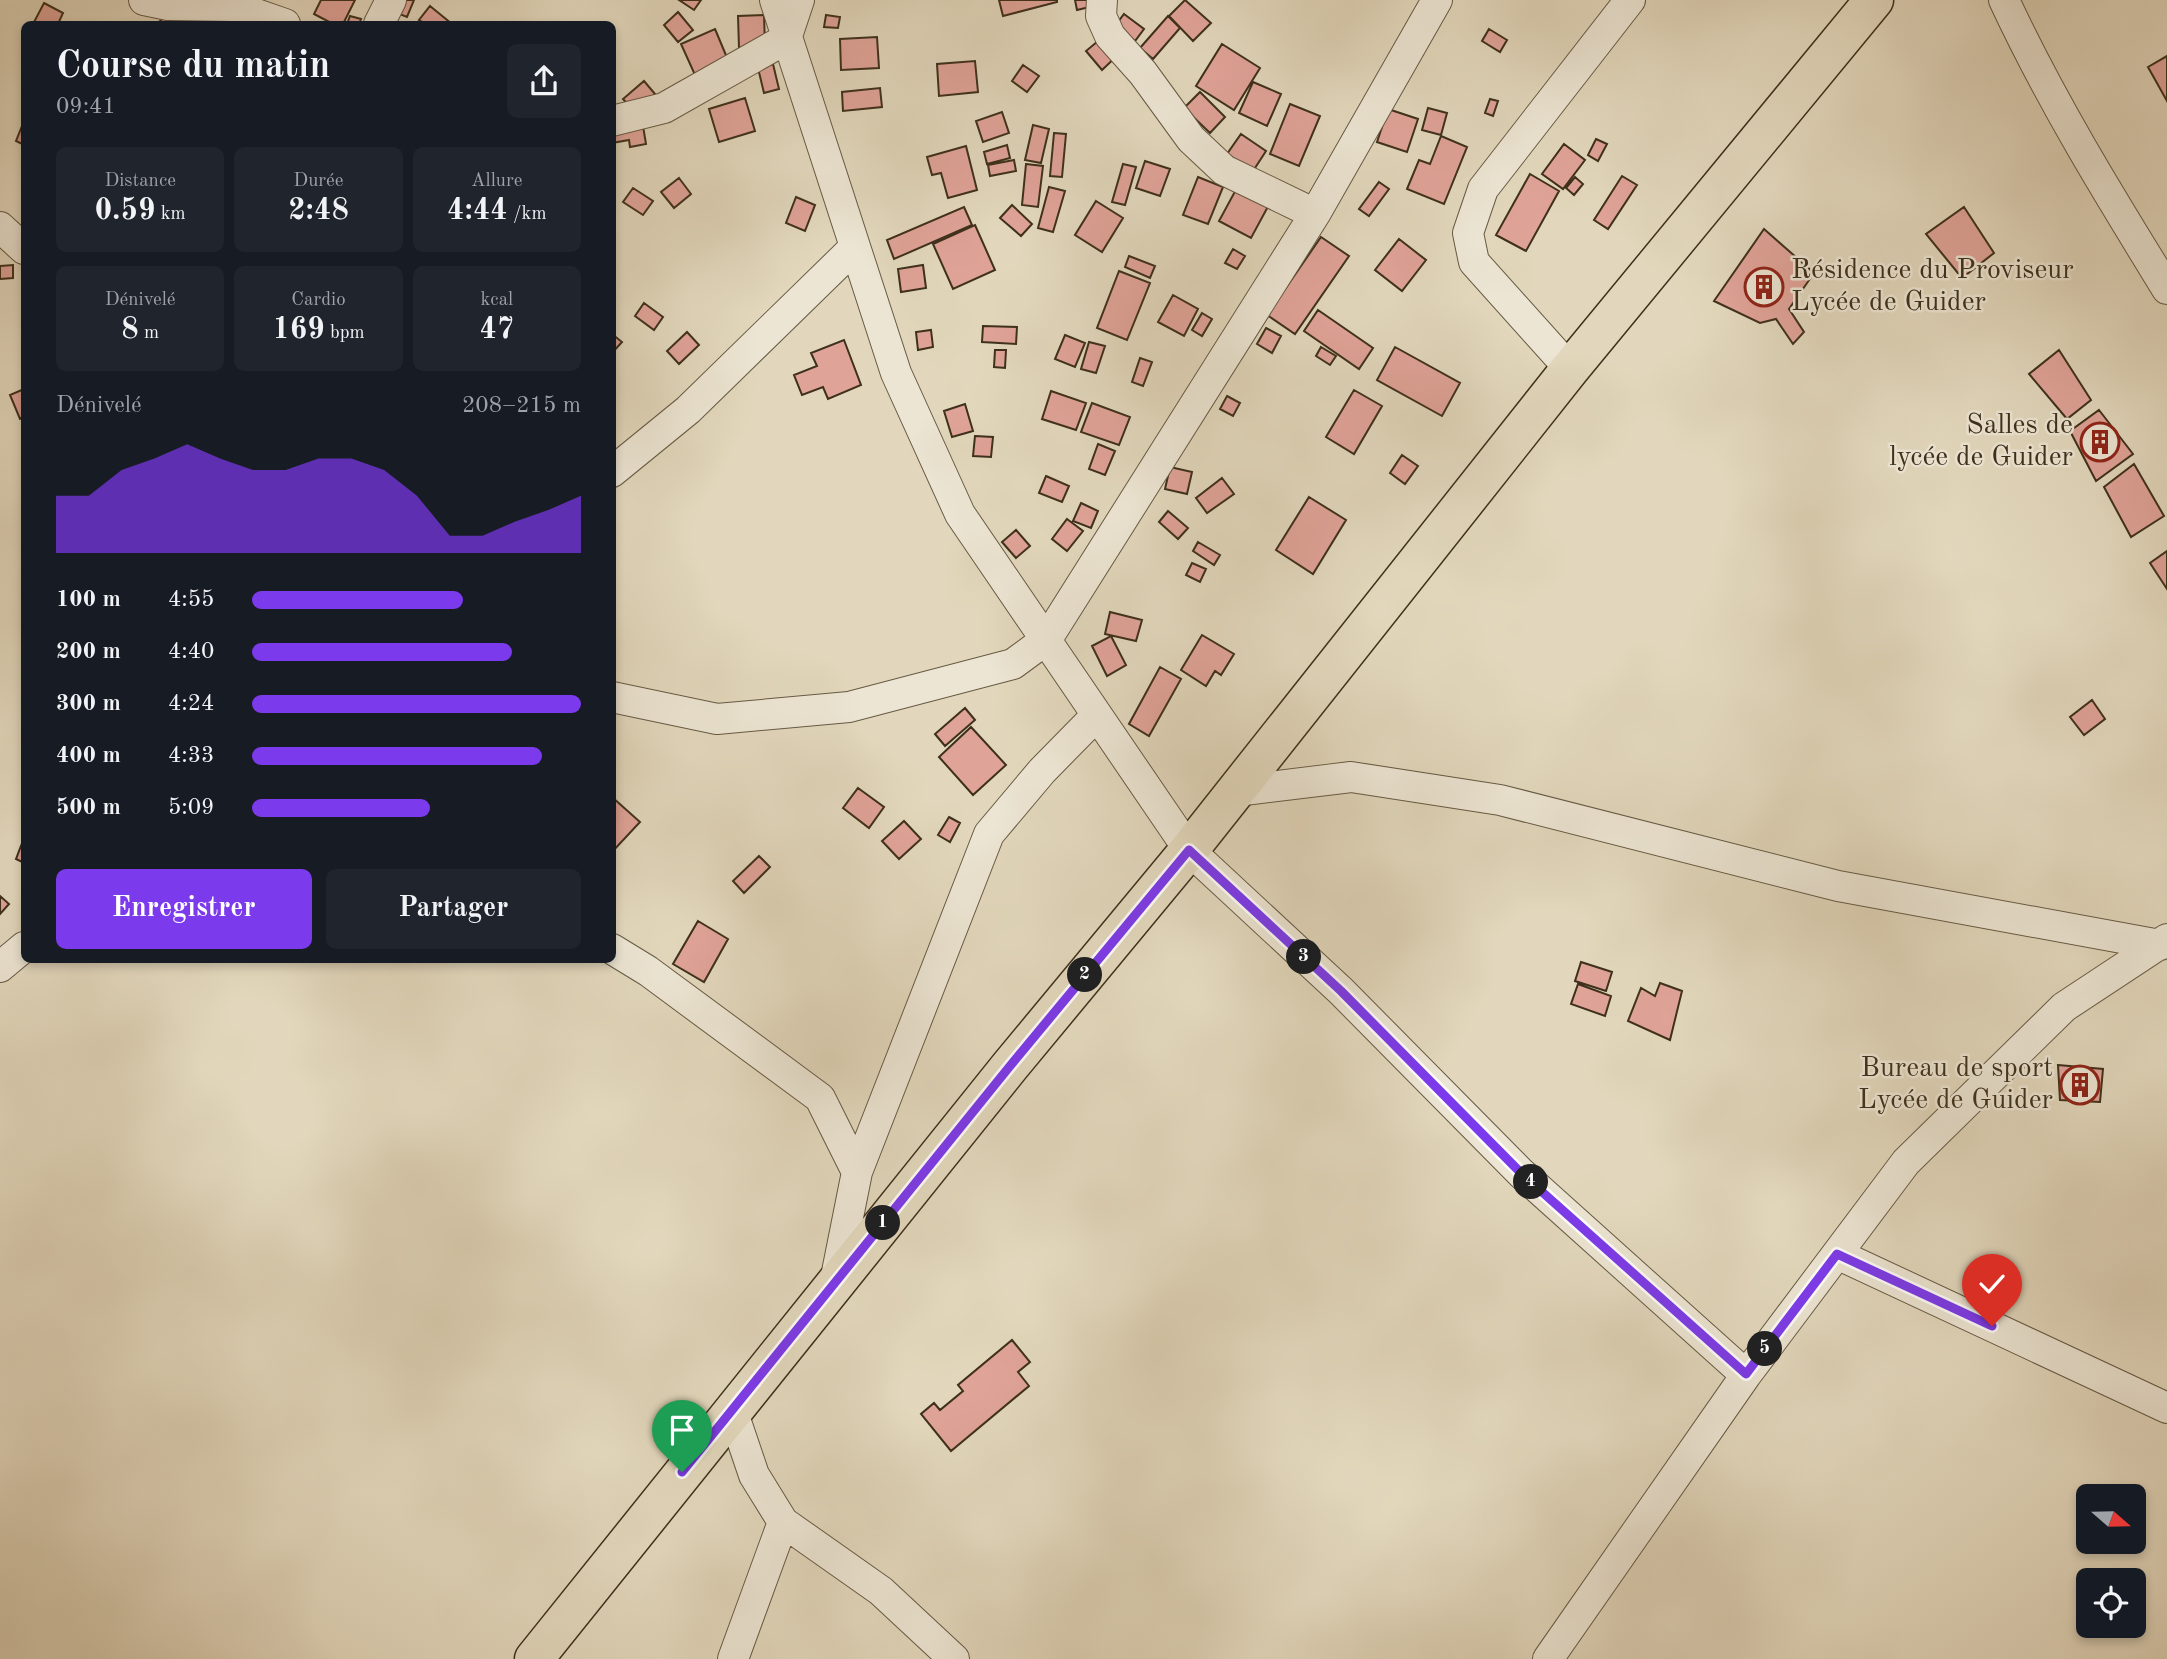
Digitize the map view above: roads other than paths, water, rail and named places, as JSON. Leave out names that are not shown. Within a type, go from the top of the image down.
[{"type":"main road","points":[[534,1659],[835,1282],[1189,850],[1570,369],[1874,0]]},
{"type":"street","points":[[144,0],[168,5],[233,6],[276,21]]},
{"type":"street","points":[[380,21],[391,0]]},
{"type":"street","points":[[775,0],[896,373],[960,514],[1189,850],[1341,991],[1521,1173],[1746,1374]]},
{"type":"street","points":[[616,120],[664,108],[786,39],[799,0]]},
{"type":"street","points":[[1101,0],[1101,16],[1110,36],[1143,74],[1191,139],[1224,170],[1315,214]]},
{"type":"street","points":[[616,698],[717,719],[849,707],[1013,664],[1047,639],[1315,214],[1437,0]]},
{"type":"street","points":[[1570,369],[1474,262],[1468,233],[1483,189],[1630,0]]},
{"type":"street","points":[[2004,0],[2028,52],[2167,289]]},
{"type":"street","points":[[0,227],[21,246]]},
{"type":"street","points":[[616,469],[688,410],[855,248]]},
{"type":"street","points":[[835,1282],[857,1172],[989,834],[1042,771],[1096,716]]},
{"type":"street","points":[[1236,791],[1351,777],[1500,800],[1838,886],[2163,942]]},
{"type":"street","points":[[1548,1659],[1746,1374],[1906,1163],[2064,1007],[2163,942]]},
{"type":"street","points":[[0,967],[21,950]]},
{"type":"street","points":[[616,951],[648,971],[820,1098],[857,1172]]},
{"type":"street","points":[[1837,1254],[2160,1397]]},
{"type":"street","points":[[732,1410],[754,1475],[783,1522],[880,1591],[954,1659]]},
{"type":"street","points":[[733,1659],[783,1522]]},
{"type":"place","name":"Résidence du Proviseur Lycée de Guider","points":[[1764,287]]},
{"type":"place","name":"Salles de lycée de Guider","points":[[2100,442]]},
{"type":"place","name":"Bureau de sport Lycée de Guider","points":[[2080,1085]]}]
